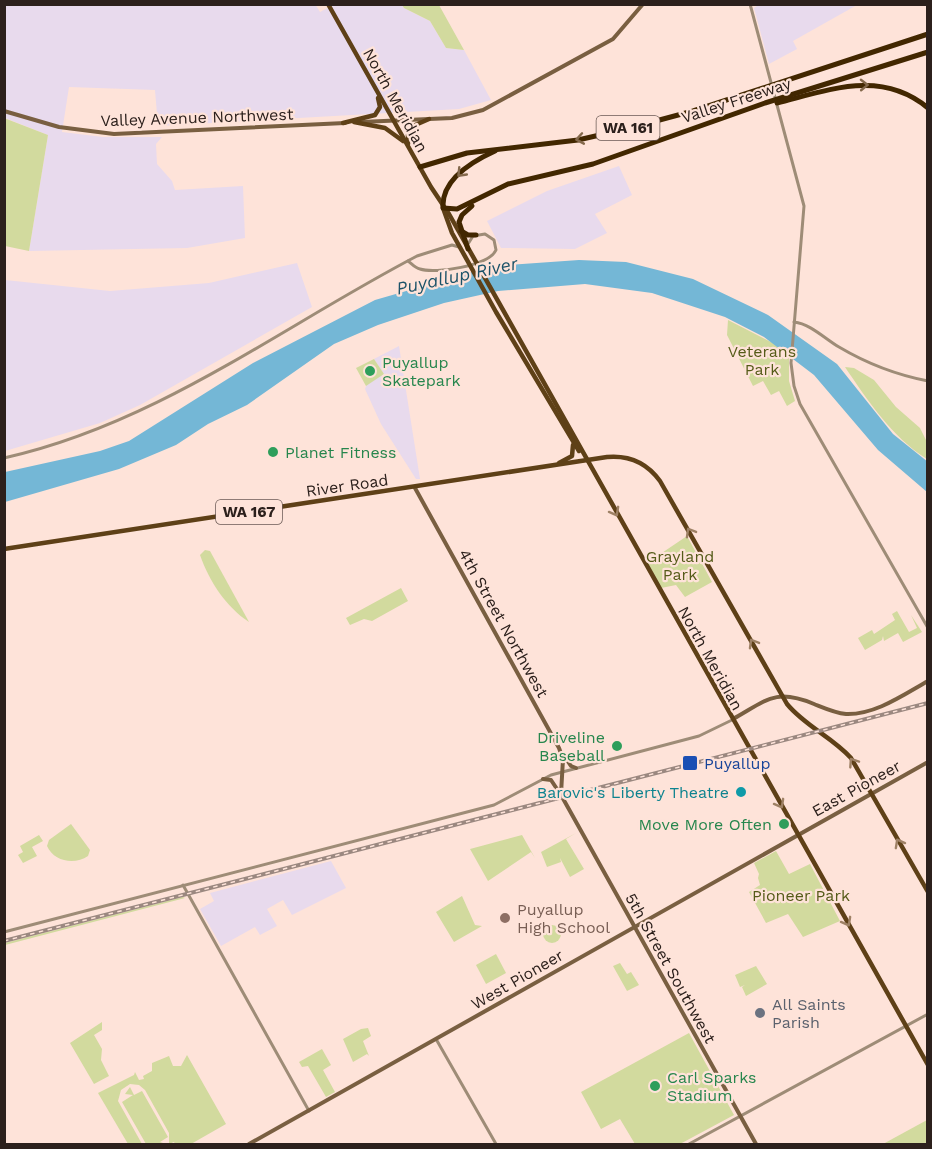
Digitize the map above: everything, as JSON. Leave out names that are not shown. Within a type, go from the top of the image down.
[{"type":"highway","name":"Valley Freeway","points":[[495,151],[602,135],[757,90],[927,33]]},
{"type":"highway","name":"Valley Freeway","points":[[485,196],[508,184],[593,164],[738,113],[927,52]]},
{"type":"highway","name":"WA 161","points":[[786,99],[865,84],[901,91],[927,108]]},
{"type":"highway","name":"WA 161","points":[[420,167],[467,153],[495,151]]},
{"type":"highway","points":[[443,208],[448,189],[458,175],[478,158],[495,151]]},
{"type":"highway","name":"WA 161","points":[[443,208],[457,209],[485,196]]},
{"type":"highway","points":[[466,251],[459,222],[462,215],[485,196]]},
{"type":"highway","points":[[461,231],[468,235],[476,235]]},
{"type":"main road","name":"North Meridian","points":[[328,4],[443,208],[452,233],[466,251],[510,324],[927,1065]]},
{"type":"main road","name":"Valley Avenue Northwest","points":[[4,111],[59,127],[114,134],[455,118],[483,110],[613,39],[626,27],[643,4]]},
{"type":"main road","points":[[343,123],[375,115],[380,107],[376,89]]},
{"type":"main road","points":[[408,147],[410,129],[429,119]]},
{"type":"main road","points":[[354,122],[385,128],[408,147]]},
{"type":"main road","name":"North Meridian","points":[[443,208],[449,214],[502,322],[586,461]]},
{"type":"main road","name":"WA 167","points":[[549,466],[573,455],[575,450],[570,437]]},
{"type":"main road","points":[[593,474],[591,464],[604,457]]},
{"type":"main road","name":"River Road","points":[[4,549],[415,488],[604,457],[632,459],[647,467],[657,477],[782,695],[798,716],[851,758],[927,892]]},
{"type":"main road","name":"4th Street Northwest","points":[[415,488],[559,748],[562,759],[561,795]]},
{"type":"main road","points":[[732,720],[782,695],[794,696],[832,711],[848,714],[884,705],[927,681]]},
{"type":"main road","points":[[559,748],[570,765],[576,768]]},
{"type":"main road","name":"East Pioneer","points":[[797,835],[927,762]]},
{"type":"main road","points":[[543,779],[551,780],[561,795]]},
{"type":"main road","name":"5th Street Southwest","points":[[561,795],[756,1144]]},
{"type":"main road","name":"West Pioneer","points":[[249,1144],[797,835]]},
{"type":"street","points":[[750,4],[804,206],[794,324],[792,363],[794,386],[800,404],[927,628]]},
{"type":"street","points":[[444,248],[451,242],[452,233]]},
{"type":"street","points":[[4,458],[68,441],[137,414],[408,261],[455,245],[466,251],[470,240],[476,235],[489,235],[496,246],[491,258],[478,264],[427,270],[418,269],[408,261]]},
{"type":"street","points":[[794,324],[805,324],[850,353],[907,377],[927,381]]},
{"type":"street","points":[[4,932],[494,805],[561,772],[699,736],[732,720]]},
{"type":"street","points":[[183,885],[309,1111]]},
{"type":"street","points":[[689,1144],[927,1014]]},
{"type":"street","points":[[436,1039],[496,1144]]},
{"type":"shaded area","points":[[315,4],[320,12],[333,5],[402,5],[430,21],[446,48],[464,50],[491,100],[459,109],[158,126],[155,90],[69,87],[62,132],[103,137],[162,137],[156,144],[157,164],[172,181],[175,190],[243,186],[245,238],[187,248],[29,251],[48,135],[5,118],[4,5]]},
{"type":"shaded area","points":[[760,4],[857,5],[793,41],[797,49],[769,64],[754,8]]},
{"type":"shaded area","points":[[619,166],[632,195],[595,214],[607,233],[575,249],[501,248],[487,221],[547,191]]},
{"type":"shaded area","points":[[297,263],[312,307],[140,405],[100,423],[5,451],[5,280],[110,291],[209,283]]},
{"type":"shaded area","points":[[399,346],[420,479],[416,479],[381,424],[365,389],[367,384],[384,374],[374,359]]},
{"type":"shaded area","points":[[331,861],[346,888],[292,915],[283,900],[267,909],[277,926],[260,935],[255,927],[221,946],[200,909],[214,901],[210,893]]},
{"type":"green space","points":[[402,5],[439,5],[464,50],[446,48],[430,21]]},
{"type":"green space","points":[[4,118],[48,135],[29,251],[5,246]]},
{"type":"green space","name":"Veterans Park","points":[[728,320],[773,343],[789,355],[789,381],[795,401],[787,406],[779,391],[771,395],[763,381],[753,386],[727,335]]},
{"type":"green space","name":"Puyallup Skatepark","points":[[374,359],[384,374],[366,386],[356,368]]},
{"type":"green space","points":[[845,367],[854,368],[874,380],[896,407],[920,428],[927,442],[927,459],[892,429]]},
{"type":"green space","name":"Grayland Park","points":[[687,536],[712,582],[685,597],[676,585],[661,588],[647,563]]},
{"type":"green space","points":[[205,550],[210,551],[249,622],[233,609],[213,584],[200,555]]},
{"type":"green space","points":[[401,588],[408,601],[372,621],[364,619],[350,625],[346,618]]},
{"type":"green space","points":[[897,611],[909,632],[917,628],[911,615],[922,632],[903,642],[898,633],[884,641],[883,636],[882,640],[865,650],[858,638],[872,630],[874,634],[895,620],[892,614]]},
{"type":"green space","points":[[71,824],[90,850],[88,856],[83,859],[71,861],[55,856],[47,846],[49,840]]},
{"type":"green space","points":[[576,833],[566,839],[584,869],[570,877],[560,858],[561,862],[547,867],[541,852]]},
{"type":"green space","points":[[39,835],[43,841],[32,847],[37,856],[23,863],[18,855],[23,852],[20,846]]},
{"type":"green space","points":[[522,835],[535,858],[531,852],[488,881],[470,849]]},
{"type":"green space","name":"Pioneer Park","points":[[776,851],[789,874],[810,864],[840,921],[803,937],[788,914],[766,923],[749,892],[760,885],[759,874],[754,863]]},
{"type":"green space","points":[[462,896],[475,925],[482,926],[454,942],[436,912]]},
{"type":"green space","points":[[185,898],[5,945],[5,943]]},
{"type":"green space","points":[[552,925],[558,928],[561,934],[558,940],[552,943],[546,940],[543,934],[546,928]]},
{"type":"green space","points":[[496,954],[506,973],[486,984],[476,965]]},
{"type":"green space","points":[[620,963],[627,974],[631,972],[639,985],[627,991],[613,966]]},
{"type":"green space","points":[[756,966],[767,984],[746,996],[742,987],[745,985],[740,987],[735,975]]},
{"type":"green space","points":[[102,1022],[102,1030],[94,1035],[102,1049],[101,1060],[109,1076],[94,1084],[70,1043]]},
{"type":"green space","points":[[368,1028],[371,1036],[363,1041],[369,1056],[367,1054],[353,1062],[343,1039],[361,1029]]},
{"type":"green space","name":"Carl Sparks Stadium","points":[[689,1033],[734,1115],[680,1144],[635,1144],[620,1119],[601,1129],[581,1092]]},
{"type":"green space","points":[[322,1049],[331,1065],[323,1070],[335,1092],[326,1097],[308,1066],[302,1067],[299,1062]]},
{"type":"green space","points":[[187,1055],[226,1124],[191,1144],[175,1144],[174,1142],[169,1144],[169,1133],[145,1090],[139,1085],[130,1084],[121,1090],[118,1101],[142,1144],[128,1144],[98,1093],[134,1075],[135,1072],[139,1080],[144,1079],[143,1076],[152,1071],[152,1063],[169,1056],[173,1066],[181,1066]]},
{"type":"green space","points":[[130,1087],[134,1095],[142,1091],[168,1137],[160,1142],[166,1144],[146,1144],[122,1102],[133,1095],[125,1094]]},
{"type":"green space","points":[[927,1120],[927,1144],[883,1144]]},
{"type":"water","points":[[579,260],[626,262],[693,279],[768,315],[837,364],[893,434],[928,462],[927,492],[878,450],[814,375],[764,337],[725,317],[652,293],[585,284],[498,291],[444,303],[378,325],[334,344],[247,405],[208,424],[176,445],[119,469],[5,502],[5,472],[100,451],[129,441],[253,363],[375,300],[493,266]]},
{"type":"railway","points":[[4,941],[928,703]]},
{"type":"place","name":"Puyallup Skatepark","points":[[370,371]]},
{"type":"place","name":"Planet Fitness","points":[[273,452]]},
{"type":"place","name":"Driveline Baseball","points":[[617,746]]},
{"type":"place","name":"Puyallup","points":[[690,763]]},
{"type":"place","name":"Barovic's Liberty Theatre","points":[[741,792]]},
{"type":"place","name":"Move More Often","points":[[784,824]]},
{"type":"place","name":"Puyallup High School","points":[[505,918]]},
{"type":"place","name":"All Saints Parish","points":[[760,1013]]},
{"type":"place","name":"Carl Sparks Stadium","points":[[655,1086]]},
{"type":"water label","name":"Puyallup River","points":[[457,276]]}]
